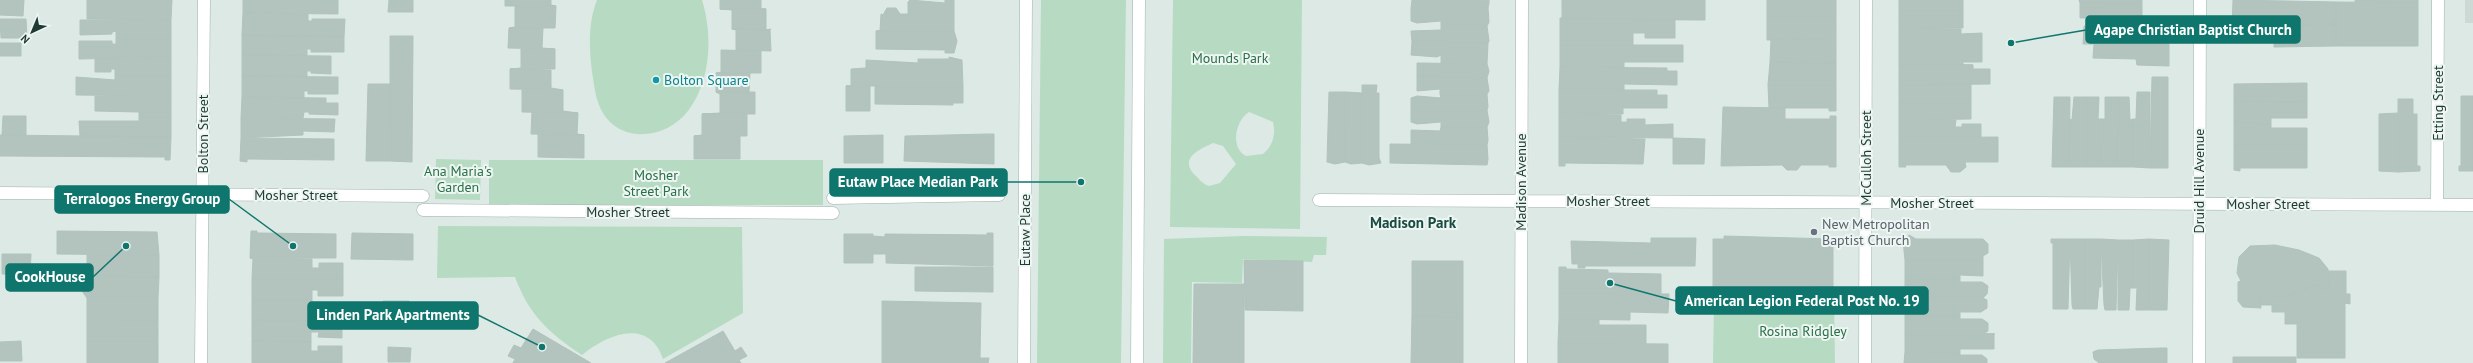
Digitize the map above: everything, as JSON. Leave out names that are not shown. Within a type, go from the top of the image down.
[{"type":"street","name":"Bolton Street","points":[[201,363],[204,0]]},
{"type":"street","name":"Eutaw Place","points":[[1024,363],[1026,0]]},
{"type":"street","points":[[1137,363],[1139,0]]},
{"type":"street","name":"Madison Avenue","points":[[1521,363],[1522,0]]},
{"type":"street","name":"McCulloh Street","points":[[1865,363],[1866,0]]},
{"type":"street","name":"Druid Hill Avenue","points":[[2200,0],[2200,363]]},
{"type":"street","name":"Etting Street","points":[[2437,205],[2438,0]]},
{"type":"street","name":"Mosher Street","points":[[0,193],[423,196]]},
{"type":"street","points":[[833,198],[999,195]]},
{"type":"street","name":"Mosher Street","points":[[1319,200],[2473,205]]},
{"type":"street","name":"Mosher Street","points":[[423,210],[833,213]]},
{"type":"shaded area","points":[[2465,0],[2473,0],[2473,23],[2465,23]]},
{"type":"green space","points":[[597,0],[702,0],[708,28],[708,57],[705,72],[696,99],[688,111],[678,121],[667,128],[654,133],[641,134],[628,132],[616,127],[606,118],[599,105],[596,93],[590,54],[592,18]]},
{"type":"green space","points":[[1041,0],[1126,0],[1121,363],[1037,363]]},
{"type":"green space","name":"Mounds Park","points":[[1173,0],[1302,0],[1300,229],[1170,227]],"holes":[[[1249,112],[1273,122],[1273,140],[1263,154],[1246,156],[1238,147],[1236,134],[1240,122]],[[1213,143],[1223,146],[1236,164],[1220,183],[1209,186],[1203,183],[1196,176],[1189,165],[1192,156],[1196,152]]]},
{"type":"green space","name":"Ana Maria's Garden","points":[[436,159],[481,160],[480,200],[435,199]]},
{"type":"green space","name":"Mosher Street Park","points":[[489,160],[823,160],[823,205],[489,205]]},
{"type":"green space","points":[[438,226],[742,227],[743,313],[663,359],[657,346],[648,338],[638,334],[627,333],[603,341],[582,355],[550,331],[541,322],[527,302],[515,277],[437,278]]},
{"type":"green space","points":[[1243,236],[1327,237],[1326,255],[1314,255],[1312,262],[1243,259],[1242,283],[1192,282],[1191,363],[1163,363],[1164,239]]},
{"type":"green space","name":"Rosina Ridgley","points":[[1834,299],[1835,363],[1713,363],[1714,303]]},
{"type":"building","points":[[0,0],[24,0],[23,16],[0,15]]},
{"type":"building","points":[[87,0],[172,0],[171,20],[87,19]]},
{"type":"building","points":[[243,0],[338,0],[338,14],[243,13]]},
{"type":"building","points":[[389,0],[413,0],[413,12],[388,12]]},
{"type":"building","points":[[505,0],[551,0],[551,5],[556,6],[505,6]]},
{"type":"building","points":[[720,0],[761,0],[761,9],[720,9]]},
{"type":"building","points":[[910,0],[945,3],[945,0],[954,0],[954,31],[880,31],[881,14],[883,15],[887,8],[896,8],[900,14],[908,14],[908,2]]},
{"type":"building","points":[[1412,0],[1489,0],[1489,3],[1488,8],[1411,8]]},
{"type":"building","points":[[1562,0],[1705,0],[1705,20],[1562,19]]},
{"type":"building","points":[[1767,0],[1836,0],[1836,17],[1767,17]]},
{"type":"building","points":[[1899,0],[1963,0],[1963,11],[1899,11]]},
{"type":"building","points":[[2079,0],[2142,0],[2142,4],[2080,3]]},
{"type":"building","points":[[2233,0],[2336,2],[2336,24],[2239,25],[2239,29],[2232,29]]},
{"type":"building","points":[[2355,0],[2418,0],[2418,3],[2355,2]]},
{"type":"building","points":[[2336,2],[2418,3],[2418,46],[2336,46]]},
{"type":"building","points":[[2080,3],[2142,4],[2142,18],[2080,18]]},
{"type":"building","points":[[515,6],[556,6],[555,28],[509,28],[515,27]]},
{"type":"building","points":[[1411,8],[1488,8],[1489,22],[1487,26],[1441,25],[1441,21],[1417,23],[1411,21]]},
{"type":"building","points":[[720,9],[766,9],[766,30],[732,29],[732,10]]},
{"type":"building","points":[[1899,11],[1963,11],[1963,28],[1899,28]]},
{"type":"building","points":[[243,13],[308,14],[308,21],[312,21],[312,19],[345,19],[344,37],[242,35]]},
{"type":"building","points":[[1767,17],[1836,17],[1836,40],[1767,40]]},
{"type":"building","points":[[1560,18],[1675,20],[1675,38],[1645,38],[1645,33],[1633,33],[1633,45],[1560,45]]},
{"type":"building","points":[[0,19],[26,19],[27,38],[1,38]]},
{"type":"building","points":[[80,20],[171,20],[171,39],[116,38],[116,31],[112,32],[112,34],[80,35]]},
{"type":"building","points":[[2164,20],[2170,20],[2169,44],[2083,44],[2084,26],[2132,26],[2132,22],[2164,22]]},
{"type":"building","points":[[2336,24],[2336,46],[2274,47],[2274,25]]},
{"type":"building","points":[[1441,25],[1487,26],[1489,41],[1488,43],[1412,42],[1411,31],[1441,30]]},
{"type":"building","points":[[509,28],[543,28],[542,48],[555,49],[508,48]]},
{"type":"building","points":[[1899,28],[1961,29],[1961,34],[1982,33],[1982,48],[1899,48]]},
{"type":"building","points":[[732,29],[770,30],[771,51],[736,50],[736,30]]},
{"type":"building","points":[[876,31],[954,31],[957,41],[954,53],[945,53],[945,50],[876,49]]},
{"type":"building","points":[[242,35],[344,37],[344,52],[311,52],[311,49],[307,49],[307,56],[242,55]]},
{"type":"building","points":[[390,36],[413,36],[412,162],[390,161]]},
{"type":"building","points":[[116,38],[171,39],[171,57],[79,59],[79,41],[112,41],[112,44],[116,44]]},
{"type":"building","points":[[1771,39],[1836,40],[1836,63],[1770,62]]},
{"type":"building","points":[[1412,42],[1488,43],[1487,64],[1441,64],[1441,55],[1437,57],[1411,55]]},
{"type":"building","points":[[0,43],[21,43],[21,56],[0,56]]},
{"type":"building","points":[[2094,44],[2169,44],[2169,66],[2137,65],[2136,59],[2093,58]]},
{"type":"building","points":[[1560,45],[1683,45],[1683,62],[1624,62],[1624,67],[1560,67]]},
{"type":"building","points":[[1899,48],[1982,48],[1982,62],[1963,62],[1963,65],[1899,65]]},
{"type":"building","points":[[521,49],[555,49],[555,69],[510,69],[521,68]]},
{"type":"building","points":[[721,50],[761,51],[761,73],[716,73],[721,72]]},
{"type":"building","points":[[242,55],[331,56],[331,74],[311,73],[311,71],[307,71],[307,77],[242,76]]},
{"type":"building","points":[[171,57],[171,76],[115,76],[115,69],[111,69],[111,72],[95,72],[95,59]]},
{"type":"building","points":[[949,57],[962,60],[963,86],[851,86],[851,69],[866,68],[866,60],[918,63],[918,59],[949,59]]},
{"type":"building","points":[[1770,62],[1836,63],[1836,85],[1768,85]]},
{"type":"building","points":[[1417,63],[1487,64],[1489,71],[1487,78],[1417,76]]},
{"type":"building","points":[[1899,65],[1973,65],[1973,69],[1990,69],[1990,84],[1899,85]]},
{"type":"building","points":[[1560,67],[1667,68],[1667,71],[1677,71],[1677,85],[1624,84],[1624,90],[1559,90]]},
{"type":"building","points":[[510,69],[551,70],[551,88],[563,90],[510,89]]},
{"type":"building","points":[[716,73],[750,73],[749,92],[716,92]]},
{"type":"building","points":[[115,76],[171,76],[171,96],[76,95],[76,77],[115,80]]},
{"type":"building","points":[[242,76],[338,77],[338,94],[308,94],[308,91],[304,91],[304,98],[242,97]]},
{"type":"building","points":[[1417,76],[1487,78],[1489,91],[1487,94],[1440,94],[1440,89],[1417,91]]},
{"type":"building","points":[[2152,77],[2168,77],[2168,168],[2150,168]]},
{"type":"building","points":[[2307,83],[2307,102],[2234,101],[2234,84]]},
{"type":"building","points":[[368,84],[391,84],[390,161],[366,161]]},
{"type":"building","points":[[1971,84],[1971,103],[1899,103],[1899,85]]},
{"type":"building","points":[[1362,85],[1377,85],[1376,93],[1379,93],[1379,158],[1381,163],[1369,165],[1362,163]]},
{"type":"building","points":[[1768,85],[1836,85],[1836,111],[1829,111],[1829,108],[1769,108]]},
{"type":"building","points":[[846,86],[870,86],[870,111],[846,111]]},
{"type":"building","points":[[875,86],[963,86],[963,103],[953,103],[953,105],[875,104]]},
{"type":"building","points":[[522,90],[563,90],[563,111],[578,113],[522,112]]},
{"type":"building","points":[[1559,90],[1657,90],[1657,95],[1667,95],[1667,108],[1623,108],[1623,114],[1559,114]]},
{"type":"building","points":[[716,92],[755,92],[755,114],[702,114],[720,113],[720,94]]},
{"type":"building","points":[[1329,92],[1346,92],[1345,162],[1335,164],[1327,162]]},
{"type":"building","points":[[1346,92],[1362,93],[1362,163],[1351,164],[1345,162]]},
{"type":"building","points":[[2137,92],[2150,92],[2150,168],[2133,167],[2133,119],[2136,119]]},
{"type":"building","points":[[1440,94],[1487,94],[1488,107],[1487,110],[1411,110],[1411,98],[1417,96],[1441,98]]},
{"type":"building","points":[[95,96],[171,96],[171,117],[139,117],[139,112],[95,111]]},
{"type":"building","points":[[2461,96],[2473,96],[2473,171],[2459,171],[2459,166],[2461,166]]},
{"type":"building","points":[[242,97],[326,98],[326,103],[338,103],[338,115],[309,114],[309,112],[304,112],[303,118],[241,118]]},
{"type":"building","points":[[2054,97],[2070,97],[2069,167],[2052,167]]},
{"type":"building","points":[[2074,97],[2086,97],[2086,167],[2069,167],[2070,119],[2072,120]]},
{"type":"building","points":[[2086,97],[2099,97],[2098,119],[2102,119],[2101,167],[2086,167]]},
{"type":"building","points":[[2105,97],[2118,97],[2117,167],[2101,167],[2102,119],[2105,119]]},
{"type":"building","points":[[2118,97],[2129,97],[2130,120],[2133,119],[2133,167],[2117,167]]},
{"type":"building","points":[[2398,99],[2413,99],[2413,114],[2417,114],[2417,166],[2420,166],[2420,171],[2398,172]]},
{"type":"building","points":[[2234,101],[2307,102],[2307,118],[2271,118],[2271,124],[2234,122]]},
{"type":"building","points":[[1899,103],[1971,103],[1971,119],[1899,120]]},
{"type":"building","points":[[1723,107],[1785,108],[1785,119],[1830,119],[1830,116],[1836,116],[1836,167],[1829,167],[1829,165],[1801,165],[1797,170],[1787,170],[1782,165],[1721,166]]},
{"type":"building","points":[[1411,110],[1487,110],[1489,122],[1487,127],[1441,127],[1441,122],[1417,124],[1411,122]]},
{"type":"building","points":[[532,112],[578,113],[577,134],[584,135],[531,134]]},
{"type":"building","points":[[2398,113],[2398,172],[2379,171],[2379,114]]},
{"type":"building","points":[[702,114],[747,114],[747,136],[694,136],[702,135]]},
{"type":"building","points":[[1559,114],[1621,115],[1621,122],[1627,122],[1627,119],[1645,119],[1645,125],[1673,124],[1673,138],[1559,137]]},
{"type":"building","points":[[3,116],[26,116],[26,136],[2,135]]},
{"type":"building","points":[[139,117],[171,117],[171,137],[80,136],[79,121],[139,121]]},
{"type":"building","points":[[241,118],[335,119],[334,132],[303,131],[303,135],[241,138]]},
{"type":"building","points":[[1899,120],[1956,120],[1955,127],[1962,127],[1962,124],[1981,124],[1981,138],[1899,138]]},
{"type":"building","points":[[2234,122],[2271,124],[2271,128],[2307,128],[2307,145],[2234,145]]},
{"type":"building","points":[[1441,127],[1487,127],[1487,145],[1411,144],[1411,130],[1440,131]]},
{"type":"building","points":[[538,134],[584,135],[584,158],[538,157]]},
{"type":"building","points":[[994,134],[994,164],[904,161],[905,136]]},
{"type":"building","points":[[0,135],[171,137],[170,160],[165,160],[165,157],[0,156]]},
{"type":"building","points":[[883,135],[883,163],[844,163],[844,136]]},
{"type":"building","points":[[694,136],[740,136],[740,159],[694,159]]},
{"type":"building","points":[[1559,137],[1645,139],[1643,164],[1565,163],[1565,166],[1559,166]]},
{"type":"building","points":[[1998,137],[1998,162],[1965,162],[1966,167],[1960,172],[1951,172],[1946,165],[1905,165],[1906,167],[1899,167],[1899,138]]},
{"type":"building","points":[[241,138],[334,139],[334,160],[247,159],[247,162],[240,161]]},
{"type":"building","points":[[1673,138],[1705,139],[1704,164],[1673,164]]},
{"type":"building","points":[[1390,144],[1487,145],[1487,165],[1390,163]]},
{"type":"building","points":[[2234,145],[2307,145],[2307,168],[2240,168],[2240,171],[2234,170]]},
{"type":"building","points":[[57,231],[157,232],[159,255],[57,254]]},
{"type":"building","points":[[251,231],[257,231],[257,233],[336,234],[336,258],[250,258]]},
{"type":"building","points":[[352,233],[413,234],[413,260],[351,259]]},
{"type":"building","points":[[987,233],[993,233],[993,266],[886,263],[886,254],[873,254],[873,263],[844,263],[844,234],[873,234],[873,236],[885,237],[885,234],[987,235]]},
{"type":"building","points":[[1909,235],[1916,239],[1983,239],[1988,244],[1988,253],[1983,256],[1983,260],[1905,260],[1903,241]]},
{"type":"building","points":[[1724,236],[1831,239],[1831,247],[1833,247],[1833,287],[1815,287],[1815,297],[1713,296],[1713,239],[1724,239]]},
{"type":"building","points":[[1651,238],[1696,238],[1695,266],[1585,266],[1585,268],[1578,268],[1578,264],[1572,264],[1571,241],[1651,243]]},
{"type":"building","points":[[2051,239],[2070,239],[2068,309],[2053,309],[2053,243],[2051,243]]},
{"type":"building","points":[[2070,239],[2085,239],[2085,309],[2073,309],[2072,305]]},
{"type":"building","points":[[2085,239],[2101,239],[2101,287],[2099,287],[2097,309],[2085,309]]},
{"type":"building","points":[[2101,239],[2118,240],[2116,310],[2105,310]]},
{"type":"building","points":[[2149,239],[2149,310],[2136,310],[2137,288],[2133,288],[2133,240]]},
{"type":"building","points":[[2149,239],[2169,240],[2167,310],[2149,310]]},
{"type":"building","points":[[2118,240],[2133,240],[2133,288],[2130,288],[2129,310],[2118,310]]},
{"type":"building","points":[[2275,245],[2299,250],[2319,258],[2328,269],[2329,287],[2321,290],[2319,284],[2284,297],[2260,296],[2261,308],[2243,307],[2238,301],[2238,282],[2241,281],[2237,273],[2239,257],[2250,246]]},
{"type":"building","points":[[2,254],[31,254],[30,275],[2,274]]},
{"type":"building","points":[[87,255],[159,255],[159,277],[87,276]]},
{"type":"building","points":[[253,258],[312,259],[312,268],[319,268],[319,263],[343,263],[343,279],[252,279]]},
{"type":"building","points":[[1244,260],[1303,261],[1303,311],[1245,310]]},
{"type":"building","points":[[1905,260],[1983,260],[1983,276],[1960,275],[1960,279],[1905,278]]},
{"type":"building","points":[[1412,261],[1463,261],[1463,317],[1412,316]]},
{"type":"building","points":[[915,267],[993,267],[993,292],[915,291]]},
{"type":"building","points":[[1559,267],[1566,267],[1566,269],[1608,270],[1608,273],[1661,274],[1661,294],[1559,293]]},
{"type":"building","points":[[2328,271],[2346,271],[2346,294],[2350,294],[2350,304],[2345,303],[2345,358],[2297,358],[2297,324],[2285,324],[2285,312],[2272,312],[2272,305],[2261,305],[2260,296],[2284,297],[2319,284],[2321,290],[2329,287]]},
{"type":"building","points":[[87,276],[159,277],[158,298],[87,298],[82,291],[82,282]]},
{"type":"building","points":[[1905,278],[1960,279],[1960,282],[1982,282],[1988,286],[1987,294],[1983,298],[1905,297]]},
{"type":"building","points":[[252,279],[343,279],[343,296],[318,296],[318,290],[312,290],[312,300],[252,300]]},
{"type":"building","points":[[1194,284],[1244,284],[1244,363],[1193,363]]},
{"type":"building","points":[[1559,293],[1669,294],[1668,313],[1630,312],[1630,320],[1559,319]]},
{"type":"building","points":[[1905,297],[1983,298],[1987,300],[1987,308],[1981,312],[1960,312],[1960,316],[1905,316]]},
{"type":"building","points":[[87,298],[158,298],[158,321],[87,320]]},
{"type":"building","points":[[252,300],[312,300],[312,310],[318,310],[318,304],[342,305],[342,321],[252,320]]},
{"type":"building","points":[[383,301],[409,301],[409,321],[383,321]]},
{"type":"building","points":[[882,301],[981,303],[980,358],[989,358],[988,363],[882,363]]},
{"type":"building","points":[[1412,316],[1463,317],[1463,363],[1411,363]]},
{"type":"building","points":[[1905,316],[1960,316],[1960,319],[1982,319],[1988,323],[1988,331],[1983,334],[1905,334]]},
{"type":"building","points":[[1559,319],[1599,320],[1599,325],[1646,325],[1646,344],[1558,343]]},
{"type":"building","points":[[87,320],[158,321],[158,341],[87,341]]},
{"type":"building","points":[[252,320],[342,321],[342,338],[318,337],[319,332],[311,332],[311,342],[252,341]]},
{"type":"building","points":[[533,329],[591,363],[513,363],[515,359],[508,356],[514,345],[521,348]]},
{"type":"building","points":[[723,331],[735,351],[741,347],[747,356],[739,360],[741,363],[665,363]]},
{"type":"building","points":[[1905,334],[1994,334],[1994,349],[1960,349],[1960,353],[1905,352]]},
{"type":"building","points":[[21,341],[22,361],[0,361],[0,342]]},
{"type":"building","points":[[87,341],[158,341],[158,363],[87,363]]},
{"type":"building","points":[[252,341],[311,342],[311,351],[318,351],[318,346],[342,346],[342,362],[252,361]]},
{"type":"building","points":[[1558,343],[1668,344],[1668,363],[1558,363]]},
{"type":"building","points":[[388,347],[411,348],[410,362],[388,362]]},
{"type":"building","points":[[2167,348],[2167,363],[2099,363],[2094,359],[2093,352],[2098,350]]},
{"type":"building","points":[[1905,352],[1982,355],[1987,359],[1987,363],[1904,363]]},
{"type":"building","points":[[2233,357],[2296,357],[2296,363],[2233,363]]},
{"type":"building","points":[[252,361],[342,362],[342,363],[252,363]]},
{"type":"place","name":"Agape Christian Baptist Church","points":[[2011,43]]},
{"type":"place","name":"Bolton Square","points":[[656,80]]},
{"type":"place","name":"Eutaw Place Median Park","points":[[1081,182]]},
{"type":"place","name":"New Metropolitan Baptist Church","points":[[1814,232]]},
{"type":"place","name":"CookHouse","points":[[126,246]]},
{"type":"place","name":"Terralogos Energy Group","points":[[293,246]]},
{"type":"place","name":"American Legion Federal Post No. 19","points":[[1610,283]]},
{"type":"place","name":"Linden Park Apartments","points":[[542,347]]},
{"type":"district","name":"Madison Park","points":[[1413,223]]}]
